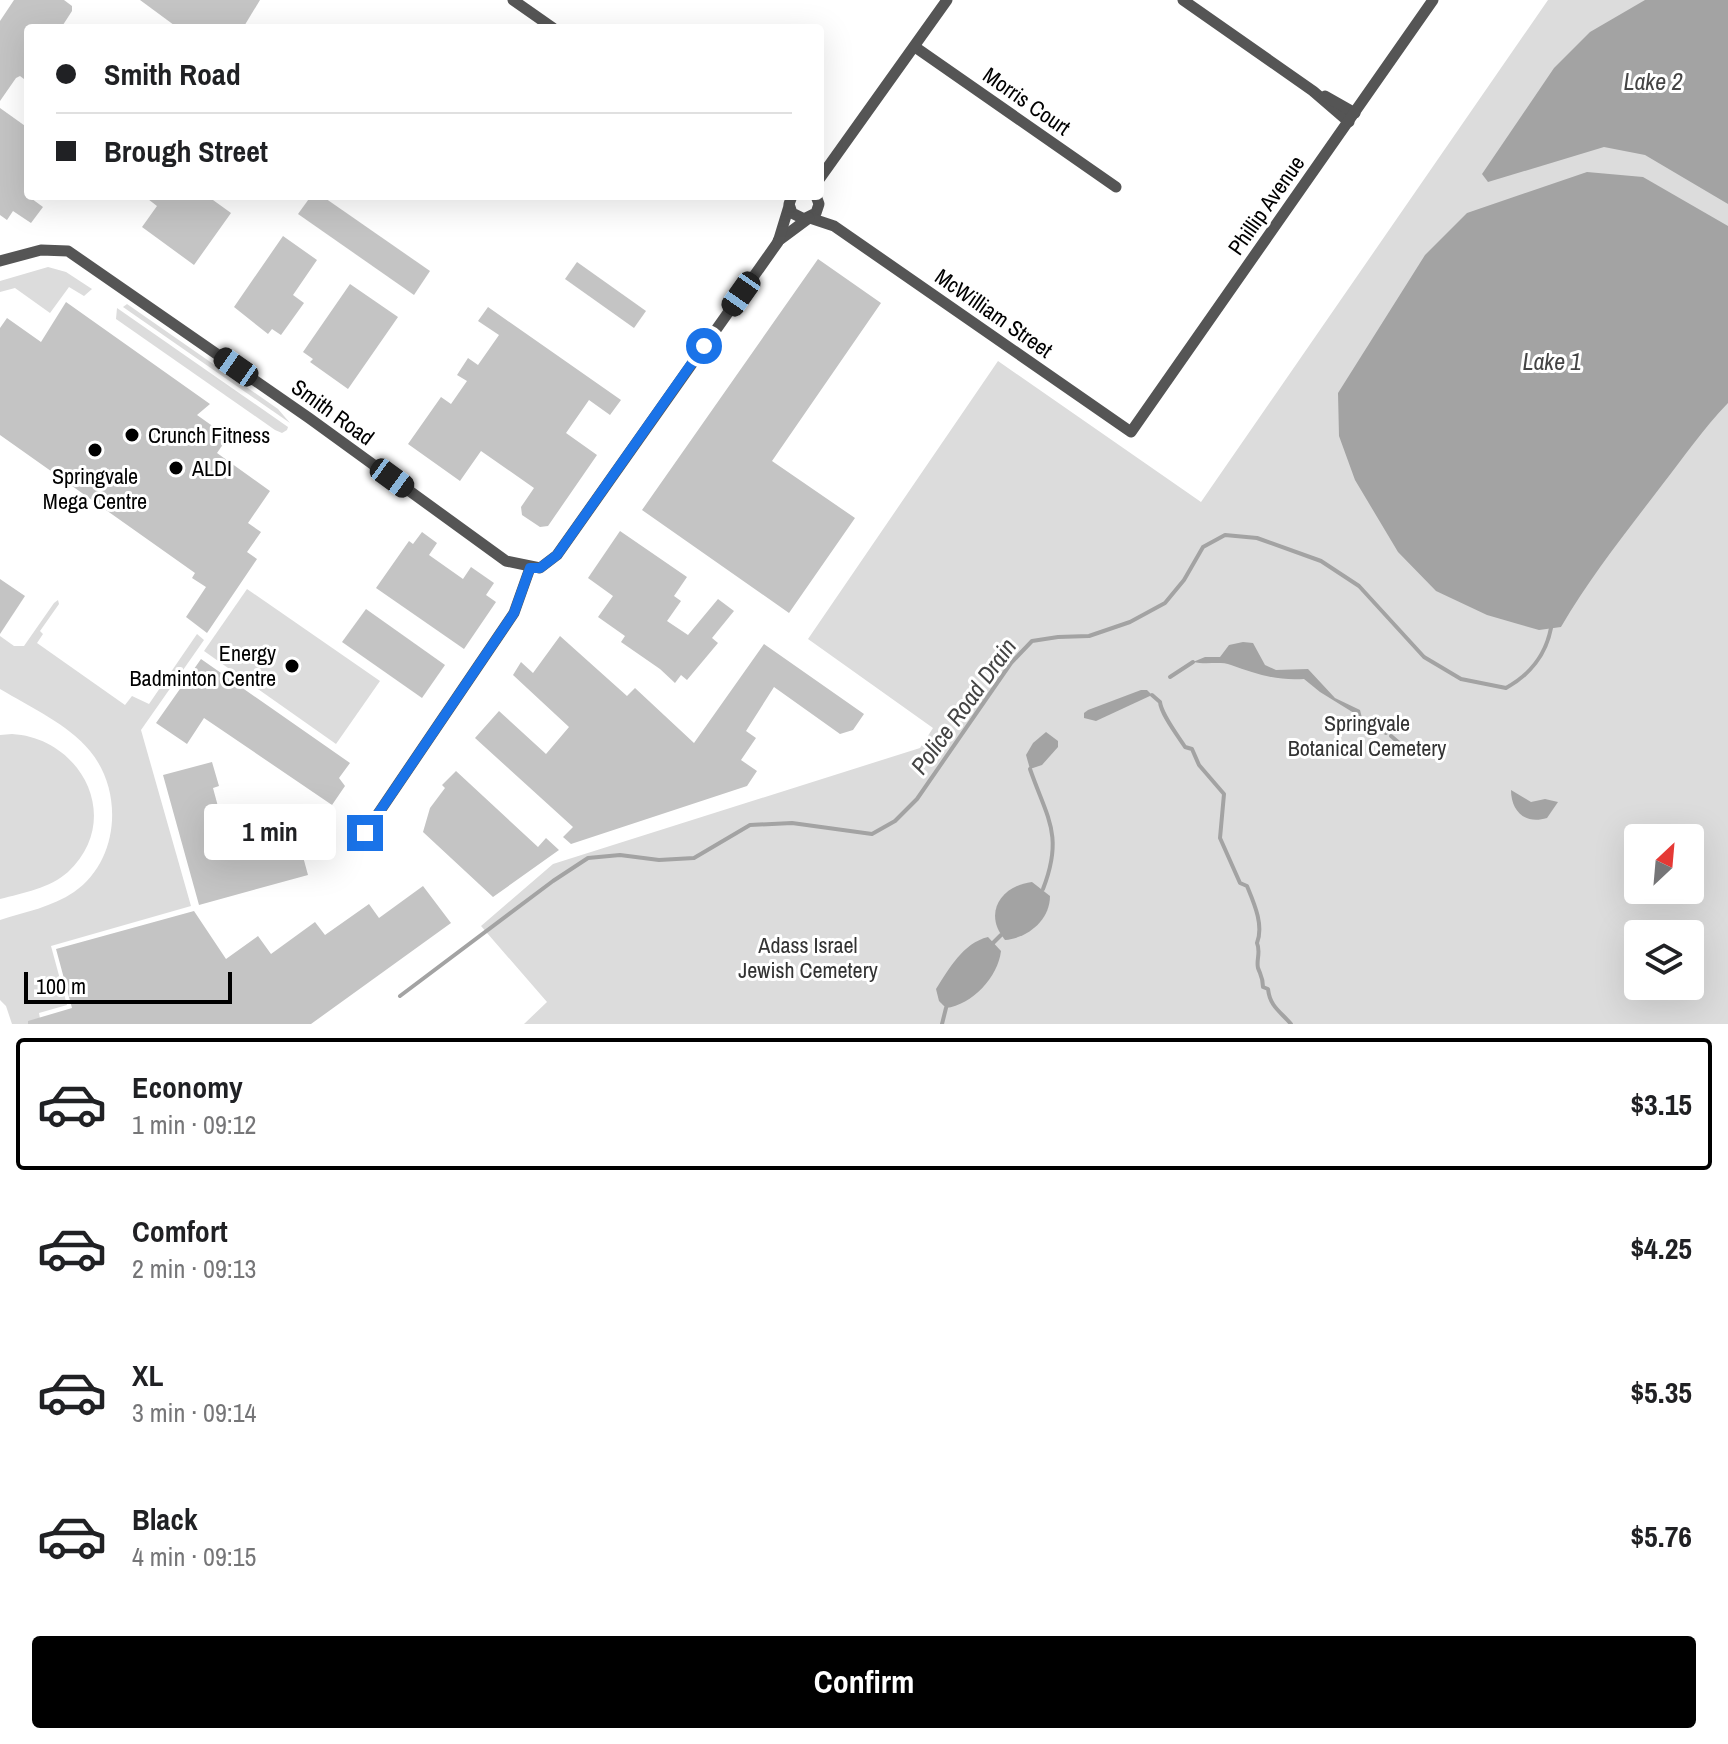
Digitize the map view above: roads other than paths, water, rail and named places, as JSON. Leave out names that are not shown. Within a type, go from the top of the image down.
[{"type":"street","points":[[513,0],[547,24]]},
{"type":"street","points":[[824,174],[947,0]]},
{"type":"street","points":[[1183,0],[1352,117]]},
{"type":"street","name":"Phillip Avenue","points":[[1131,432],[1433,0]]},
{"type":"street","name":"Morris Court","points":[[915,47],[1116,187]]},
{"type":"street","points":[[365,833],[514,613],[530,568],[540,568],[557,555],[778,242],[816,213],[818,200]]},
{"type":"street","name":"McWilliam Street","points":[[819,200],[834,226]]},
{"type":"street","points":[[778,242],[788,201]]},
{"type":"street","name":"McWilliam Street","points":[[788,201],[795,216],[834,226],[1131,432]]},
{"type":"street","name":"Smith Road","points":[[0,261],[41,250],[68,251],[506,561],[530,568]]},
{"type":"water","name":"Lake 2","points":[[1645,0],[1728,0],[1728,204],[1645,155],[1604,147],[1488,182],[1482,174],[1554,68],[1590,32]]},
{"type":"water","name":"Lake 1","points":[[1587,172],[1643,177],[1728,226],[1728,403],[1622,537],[1561,627],[1539,630],[1487,615],[1436,591],[1398,552],[1355,480],[1339,436],[1338,393],[1425,255],[1467,213]]},
{"type":"water","points":[[1253,643],[1265,665],[1276,670],[1308,669],[1335,698],[1360,710],[1362,718],[1304,679],[1267,676],[1227,664],[1193,662],[1205,657],[1220,657],[1229,645]]},
{"type":"water","points":[[1147,690],[1152,695],[1096,721],[1084,718],[1088,710]]},
{"type":"water","points":[[1046,732],[1058,741],[1058,747],[1042,765],[1030,769],[1026,755],[1033,743]]},
{"type":"water","points":[[1511,790],[1531,802],[1545,799],[1558,802],[1547,818],[1532,820],[1517,810]]},
{"type":"water","points":[[1032,882],[1050,896],[1046,913],[1029,932],[1005,940],[995,921],[998,903],[1011,889]]},
{"type":"water","points":[[988,937],[1001,951],[995,970],[974,996],[946,1008],[939,1001],[936,989],[964,951]]},
{"type":"waterway","name":"Police Road Drain","points":[[400,996],[588,858],[620,855],[659,860],[694,858],[750,825],[792,823],[872,834],[895,821],[917,799],[1011,663],[1032,641],[1089,636],[1130,622],[1165,603],[1184,580],[1203,547],[1225,535],[1257,538],[1321,561],[1359,586],[1424,657],[1461,679],[1506,688],[1536,663],[1551,628]]},
{"type":"waterway","points":[[1170,677],[1193,662]]},
{"type":"waterway","points":[[1152,695],[1160,702],[1185,747],[1192,749],[1199,765],[1224,794],[1220,838],[1240,883],[1247,886],[1257,914],[1258,965],[1263,987],[1268,989],[1274,1005],[1291,1024]]},
{"type":"waterway","points":[[1362,718],[1386,733]]},
{"type":"waterway","points":[[1391,736],[1411,753]]},
{"type":"waterway","points":[[1030,769],[1053,840],[1043,889]]},
{"type":"waterway","points":[[993,943],[1001,935]]},
{"type":"waterway","points":[[942,1024],[946,1008]]},
{"type":"place","name":"Crunch Fitness","points":[[132,435]]},
{"type":"place","name":"Springvale Mega Centre","points":[[95,450]]},
{"type":"place","name":"ALDI","points":[[176,468]]},
{"type":"place","name":"Energy Badminton Centre","points":[[292,666]]},
{"type":"park label","name":"Springvale Botanical Cemetery","points":[[1367,736]]},
{"type":"park label","name":"Adass Israel Jewish Cemetery","points":[[808,958]]}]
